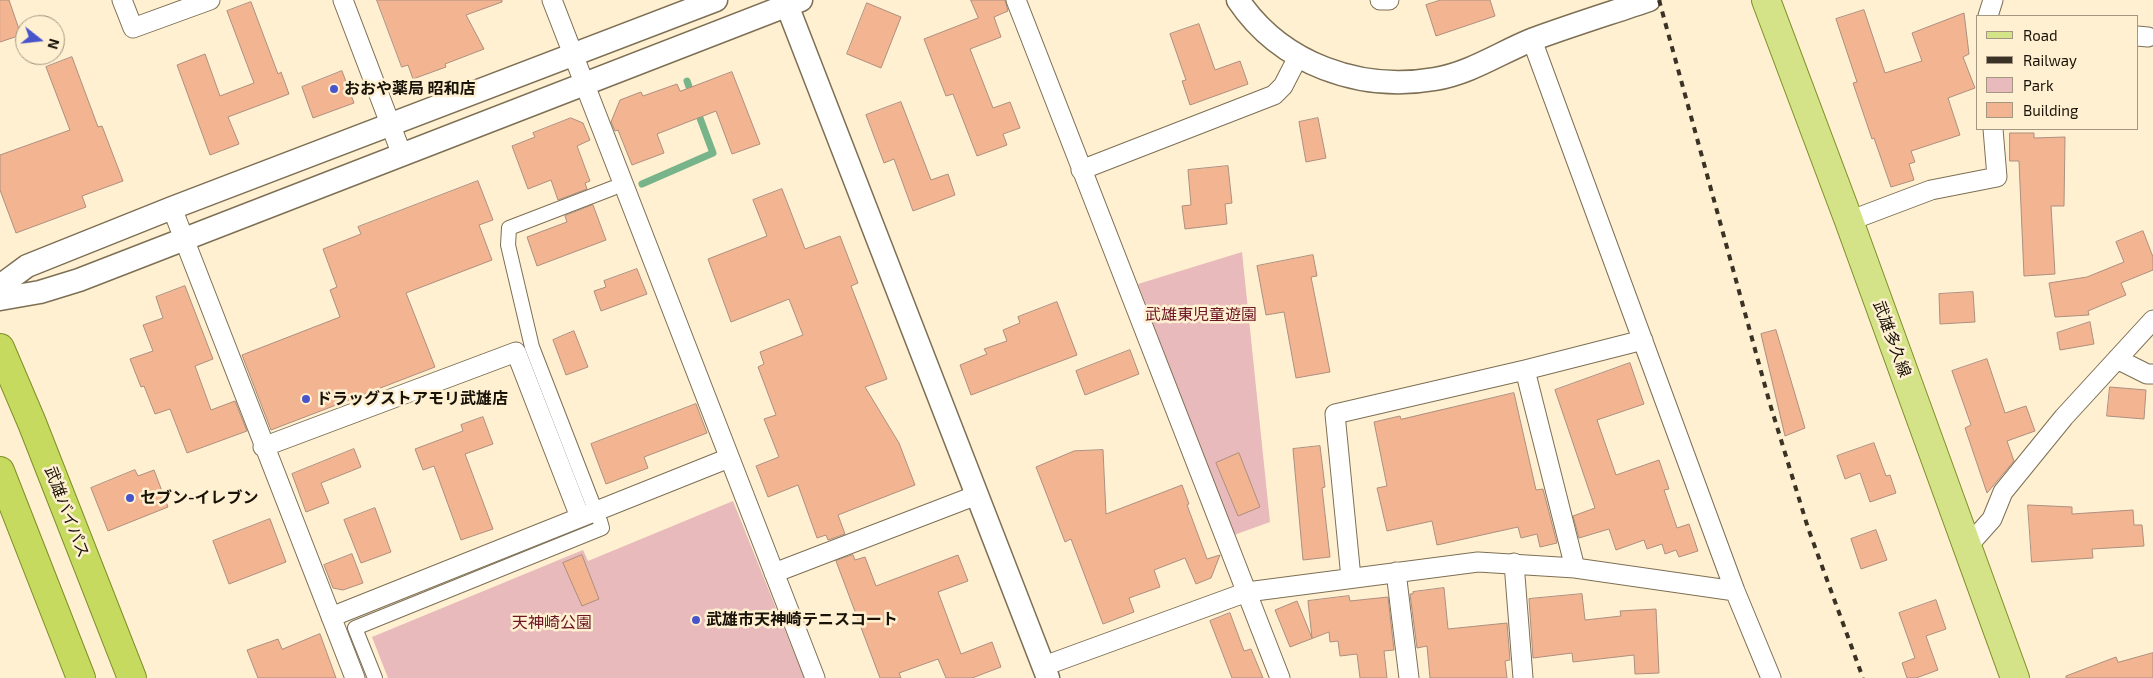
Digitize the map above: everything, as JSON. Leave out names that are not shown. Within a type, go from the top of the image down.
[{"type":"highway","name":"武雄バイパス","points":[[0,348],[32,423],[132,678]]},
{"type":"highway","points":[[0,471],[81,678]]},
{"type":"main road","name":"武雄多久線","points":[[1766,0],[1849,221],[2015,678]]},
{"type":"street","points":[[122,0],[133,28],[210,0]]},
{"type":"street","points":[[343,0],[402,155]]},
{"type":"street","points":[[552,0],[815,678]]},
{"type":"street","points":[[0,286],[27,266],[172,208],[716,0]]},
{"type":"street","points":[[1016,0],[1280,678]]},
{"type":"street","points":[[1238,0],[1254,22],[1298,58],[1328,70],[1362,78],[1397,82],[1436,79],[1485,63],[1532,40],[1649,0]]},
{"type":"street","points":[[1380,0],[1389,0]]},
{"type":"street","points":[[1988,15],[1992,0]]},
{"type":"street","points":[[0,299],[40,292],[184,240],[791,2],[977,495],[1046,672],[1247,592],[1478,562],[1575,568],[1736,590]]},
{"type":"street","points":[[1532,40],[1770,678]]},
{"type":"street","points":[[1081,170],[1274,95],[1283,86],[1298,58]]},
{"type":"street","points":[[1849,221],[1931,190],[1997,177],[1994,130]]},
{"type":"street","points":[[592,502],[532,347],[508,245],[509,228],[613,188]]},
{"type":"street","points":[[172,208],[263,447],[355,678]]},
{"type":"street","points":[[1968,547],[1992,519],[2003,492],[2064,417],[2153,320]]},
{"type":"street","points":[[1351,578],[1335,414],[1525,370],[1643,340]]},
{"type":"street","points":[[263,447],[516,352],[580,518]]},
{"type":"street","points":[[2117,359],[2147,374],[2153,374]]},
{"type":"street","points":[[1525,370],[1575,568]]},
{"type":"street","points":[[331,618],[729,458]]},
{"type":"street","points":[[774,573],[977,495]]},
{"type":"street","points":[[375,678],[355,628],[602,528],[600,521]]},
{"type":"street","points":[[1514,563],[1523,678]]},
{"type":"street","points":[[1396,572],[1409,678]]},
{"type":"green space","name":"武雄東児童遊園","points":[[1242,252],[1270,522],[1234,535],[1138,284]]},
{"type":"green space","name":"天神崎公園","points":[[733,501],[804,678],[388,678],[372,637],[583,550],[588,561]]},
{"type":"building","points":[[0,0],[9,0],[15,18],[15,37],[0,42]]},
{"type":"building","points":[[377,0],[502,0],[502,2],[466,15],[484,49],[445,64],[446,67],[413,79],[408,65],[402,67]]},
{"type":"building","points":[[971,0],[1005,0],[1008,11],[994,17],[1001,37],[970,49],[993,108],[1010,102],[1020,128],[1003,134],[1007,145],[977,156],[953,94],[946,96],[924,39],[978,18]]},
{"type":"building","points":[[1441,0],[1490,0],[1495,16],[1436,36],[1426,5]]},
{"type":"building","points":[[251,2],[278,74],[281,72],[289,94],[228,117],[239,144],[210,155],[177,65],[205,54],[220,96],[254,83],[227,11]]},
{"type":"building","points":[[867,3],[901,17],[881,68],[847,54]]},
{"type":"building","points":[[1864,10],[1885,73],[1922,61],[1912,33],[1964,13],[1969,54],[1963,57],[1975,88],[1948,98],[1960,135],[1911,151],[1915,162],[1909,164],[1914,180],[1891,187],[1853,83],[1857,82],[1836,19]]},
{"type":"building","points":[[1199,24],[1215,70],[1240,61],[1248,84],[1190,105],[1182,81],[1186,80],[1170,34]]},
{"type":"building","points":[[72,57],[98,127],[102,126],[123,181],[82,196],[86,207],[16,233],[0,190],[0,155],[70,130],[46,67],[65,65],[65,60]]},
{"type":"building","points":[[342,71],[354,103],[313,118],[302,87]]},
{"type":"building","points":[[732,72],[760,144],[732,154],[716,111],[657,134],[664,153],[632,165],[618,130],[615,131],[611,122],[620,100],[641,92],[643,96],[677,84],[680,91]]},
{"type":"building","points":[[901,102],[931,180],[948,174],[955,195],[913,211],[894,159],[884,163],[866,115]]},
{"type":"building","points":[[571,118],[583,123],[590,140],[577,146],[590,181],[585,183],[587,189],[558,200],[551,180],[528,189],[512,146],[535,137],[533,133]]},
{"type":"building","points":[[1318,118],[1326,158],[1306,162],[1299,122]]},
{"type":"building","points":[[2010,133],[2034,133],[2034,138],[2065,137],[2064,206],[2051,206],[2055,274],[2024,276],[2019,161],[2010,161]]},
{"type":"building","points":[[1228,166],[1232,203],[1225,204],[1227,224],[1185,229],[1182,206],[1191,205],[1188,170]]},
{"type":"building","points":[[478,181],[493,220],[479,225],[492,260],[406,293],[435,367],[271,430],[242,355],[340,317],[330,290],[337,287],[323,249],[361,234],[358,227]]},
{"type":"building","points":[[782,189],[805,249],[840,236],[858,283],[851,286],[887,379],[865,387],[899,443],[915,485],[838,515],[845,534],[828,540],[826,535],[817,538],[798,485],[768,497],[756,466],[779,457],[764,419],[776,415],[758,367],[764,364],[760,352],[803,335],[789,299],[731,322],[708,259],[767,236],[753,200]]},
{"type":"building","points":[[593,205],[606,240],[537,266],[527,237],[567,222],[565,216]]},
{"type":"building","points":[[2143,231],[2153,257],[2153,270],[2121,283],[2126,295],[2088,311],[2089,315],[2055,317],[2049,283],[2087,277],[2124,262],[2116,242]]},
{"type":"building","points":[[1313,255],[1317,276],[1311,277],[1330,372],[1296,378],[1284,312],[1266,315],[1257,266]]},
{"type":"building","points":[[637,269],[647,294],[601,311],[594,291],[606,287],[604,281]]},
{"type":"building","points":[[185,286],[213,359],[195,366],[211,410],[235,401],[247,431],[187,453],[170,409],[155,414],[144,386],[141,387],[130,359],[153,351],[143,325],[163,318],[156,297]]},
{"type":"building","points":[[1973,292],[1975,322],[1940,324],[1939,294]]},
{"type":"building","points":[[1057,302],[1077,355],[971,395],[960,365],[987,354],[984,349],[1007,341],[1003,330],[1020,323],[1018,317]]},
{"type":"building","points":[[2090,322],[2094,344],[2060,350],[2057,333]]},
{"type":"building","points":[[1776,330],[1805,428],[1785,436],[1761,334]]},
{"type":"building","points":[[574,331],[588,367],[566,375],[553,340]]},
{"type":"building","points":[[1130,350],[1139,374],[1085,395],[1076,371]]},
{"type":"building","points":[[1987,359],[2005,413],[2026,406],[2035,431],[2007,441],[2014,461],[1987,493],[1965,428],[1971,425],[1952,371]]},
{"type":"building","points":[[1630,363],[1644,404],[1597,420],[1616,475],[1659,460],[1669,489],[1664,490],[1677,528],[1689,524],[1698,551],[1679,557],[1676,550],[1665,554],[1662,544],[1647,549],[1644,540],[1616,550],[1609,529],[1579,538],[1573,516],[1595,508],[1555,390]]},
{"type":"building","points":[[2110,387],[2146,390],[2144,419],[2107,416]]},
{"type":"building","points":[[1514,393],[1536,490],[1543,489],[1557,543],[1540,547],[1537,534],[1521,538],[1518,527],[1437,545],[1432,521],[1387,531],[1377,488],[1387,486],[1374,422],[1400,416],[1401,419]]},
{"type":"building","points":[[696,404],[707,433],[644,457],[648,468],[606,484],[591,444]]},
{"type":"building","points":[[483,417],[493,444],[465,454],[493,529],[461,540],[434,466],[423,470],[415,449],[463,431],[461,425]]},
{"type":"building","points":[[1874,443],[1886,476],[1890,475],[1896,493],[1870,502],[1860,473],[1845,479],[1837,456]]},
{"type":"building","points":[[1320,446],[1325,487],[1322,488],[1330,557],[1303,560],[1293,449]]},
{"type":"building","points":[[354,449],[361,467],[321,483],[329,503],[306,512],[292,474]]},
{"type":"building","points":[[1103,450],[1106,514],[1182,485],[1189,504],[1187,505],[1207,559],[1220,555],[1211,578],[1196,584],[1185,558],[1154,570],[1160,587],[1129,598],[1134,612],[1103,624],[1071,539],[1065,542],[1036,467],[1074,451]]},
{"type":"building","points":[[1239,453],[1260,507],[1238,516],[1216,463]]},
{"type":"building","name":"セブン-イレブン","points":[[135,470],[138,476],[154,470],[168,507],[108,531],[91,488]]},
{"type":"building","points":[[2028,505],[2072,507],[2072,514],[2133,510],[2134,525],[2142,525],[2144,546],[2092,549],[2093,558],[2032,562]]},
{"type":"building","points":[[375,508],[391,552],[361,563],[344,520]]},
{"type":"building","points":[[270,519],[286,562],[229,584],[213,541]]},
{"type":"building","points":[[1876,530],[1887,560],[1861,569],[1851,539]]},
{"type":"building","points":[[352,554],[363,583],[343,590],[333,588],[324,565]]},
{"type":"building","points":[[582,555],[599,599],[582,606],[563,563]]},
{"type":"building","points":[[853,555],[855,560],[865,557],[876,586],[958,555],[968,581],[938,592],[961,654],[992,642],[1001,667],[972,678],[946,678],[938,659],[899,673],[901,678],[880,678],[836,561]]},
{"type":"building","points":[[1444,588],[1448,629],[1507,623],[1510,660],[1505,661],[1507,678],[1430,678],[1427,646],[1417,648],[1410,594]]},
{"type":"building","points":[[1582,594],[1585,620],[1621,616],[1620,611],[1656,609],[1659,673],[1635,674],[1634,655],[1573,662],[1572,653],[1533,658],[1529,599]]},
{"type":"building","points":[[1349,596],[1350,601],[1388,597],[1394,650],[1384,651],[1387,678],[1360,678],[1357,654],[1340,656],[1338,641],[1330,642],[1329,632],[1290,647],[1275,610],[1297,601],[1312,638],[1308,601]]},
{"type":"building","points":[[1936,600],[1946,629],[1926,636],[1938,670],[1916,678],[1907,678],[1902,663],[1915,658],[1899,613]]},
{"type":"building","points":[[1230,613],[1244,651],[1251,649],[1263,678],[1232,678],[1210,621]]},
{"type":"building","points":[[320,634],[336,678],[258,678],[247,650],[278,639],[282,649]]},
{"type":"building","points":[[2153,653],[2153,678],[2066,678],[2066,676],[2116,657],[2118,662]]},
{"type":"waterway","points":[[687,81],[692,95]]},
{"type":"waterway","points":[[642,184],[713,153],[697,110]]},
{"type":"railway","points":[[1659,0],[1770,404],[1808,528],[1863,678]]},
{"type":"place","name":"おおや薬局 昭和店","points":[[334,89]]},
{"type":"place","name":"ドラッグストアモリ武雄店","points":[[306,399]]},
{"type":"place","name":"セブン-イレブン","points":[[130,498]]},
{"type":"place","name":"武雄市天神崎テニスコート","points":[[696,620]]}]
